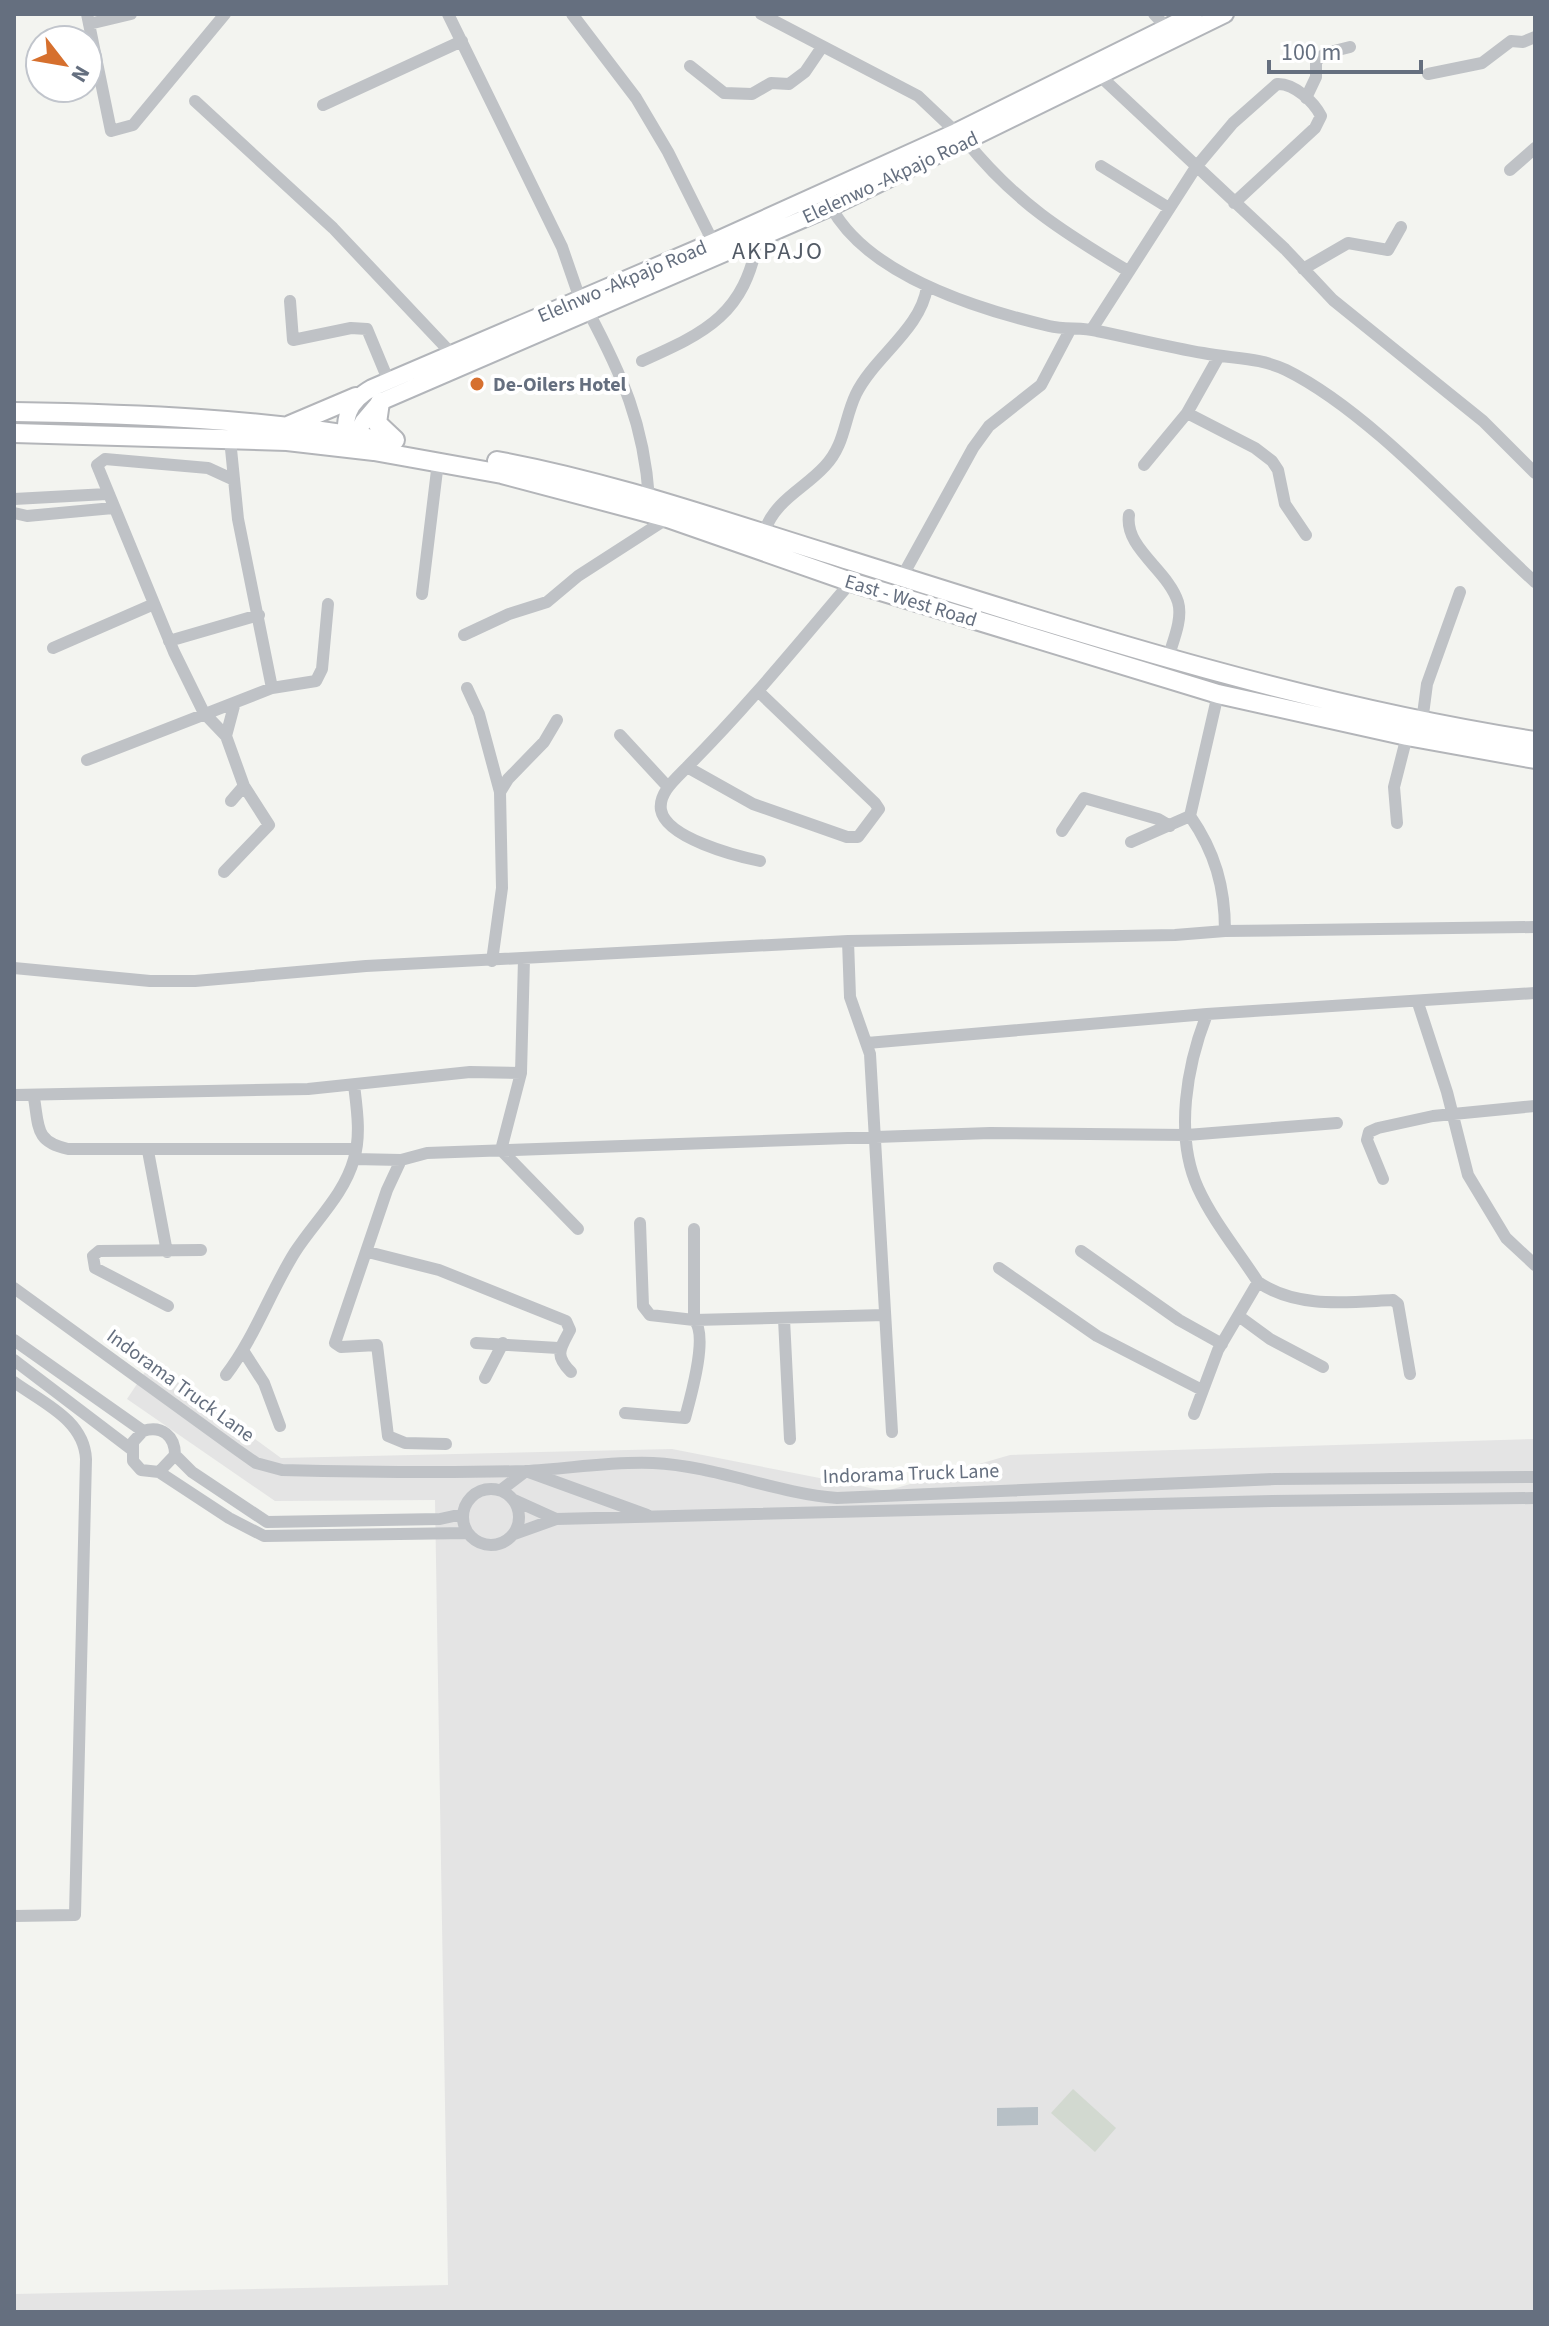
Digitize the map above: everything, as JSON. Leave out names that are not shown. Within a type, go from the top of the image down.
[{"type":"main road","name":"Elelnwo -Akpajo Road","points":[[356,397],[452,354],[584,305],[713,242],[961,137],[1194,14]]},
{"type":"main road","name":"Elelenwo -Akpajo Road","points":[[350,441],[380,402],[584,305],[831,207],[961,137],[1225,14]]},
{"type":"main road","points":[[14,433],[230,439],[287,433],[356,397]]},
{"type":"main road","points":[[350,441],[347,416],[356,397]]},
{"type":"main road","points":[[380,402],[377,423],[381,431],[401,444]]},
{"type":"main road","points":[[14,412],[183,417],[287,433]]},
{"type":"main road","name":"East - West Road","points":[[287,433],[401,444],[505,462],[649,498],[1168,658],[1422,722],[1535,741]]},
{"type":"main road","name":"East - West Road","points":[[350,441],[502,474],[668,518],[851,582],[1218,694],[1407,736],[1535,759]]},
{"type":"street","points":[[131,14],[88,19],[111,131],[133,125],[225,14]]},
{"type":"street","points":[[448,14],[562,247],[584,305],[630,396],[646,456],[649,498]]},
{"type":"street","points":[[572,14],[636,98],[668,152],[713,242]]},
{"type":"street","points":[[761,14],[918,96],[1025,203],[1062,233],[1128,271]]},
{"type":"street","points":[[1154,14],[1167,28]]},
{"type":"street","points":[[1428,74],[1482,63],[1511,41],[1529,39],[1535,51]]},
{"type":"street","points":[[323,105],[462,41]]},
{"type":"street","points":[[690,66],[724,93],[752,94],[771,83],[789,84],[805,72],[822,47]]},
{"type":"street","points":[[1306,98],[1316,77],[1316,61],[1326,53],[1350,47]]},
{"type":"street","points":[[1099,75],[1333,300],[1483,421],[1535,473]]},
{"type":"street","points":[[1092,329],[1196,167],[1233,123],[1277,84],[1284,83],[1306,98],[1321,116],[1315,128],[1234,203]]},
{"type":"street","points":[[195,101],[333,228],[452,354]]},
{"type":"street","points":[[1510,170],[1535,148]]},
{"type":"street","points":[[1101,166],[1169,208]]},
{"type":"street","points":[[831,207],[842,227],[858,243],[927,287],[1070,330],[1092,329],[1219,356],[1251,358],[1286,370],[1327,396],[1385,442],[1535,582]]},
{"type":"street","points":[[1303,269],[1348,243],[1388,250],[1401,227]]},
{"type":"street","points":[[642,361],[690,341],[728,309],[744,289],[752,271],[758,238]]},
{"type":"street","points":[[764,532],[777,506],[824,468],[838,450],[857,394],[916,312],[927,287]]},
{"type":"street","points":[[290,301],[293,340],[351,328],[367,329],[389,382]]},
{"type":"street","points":[[902,577],[973,448],[989,426],[1041,385],[1070,330]]},
{"type":"street","points":[[1144,465],[1187,413],[1219,356]]},
{"type":"street","points":[[1187,413],[1255,448],[1272,461],[1278,470],[1285,504],[1306,535]]},
{"type":"street","points":[[230,439],[232,479],[272,688]]},
{"type":"street","points":[[224,872],[269,825],[244,786],[226,736],[204,713],[169,641],[97,470],[98,462],[105,459],[208,468],[232,479]]},
{"type":"street","points":[[422,594],[438,462]]},
{"type":"street","points":[[14,499],[107,494]]},
{"type":"street","points":[[14,513],[27,516],[113,508]]},
{"type":"street","points":[[1129,515],[1130,537],[1167,580],[1178,601],[1177,624],[1168,658]]},
{"type":"street","points":[[464,635],[509,614],[547,602],[578,576],[668,518]]},
{"type":"street","points":[[760,861],[721,852],[673,826],[663,817],[660,806],[668,787],[759,692],[851,582]]},
{"type":"street","points":[[1422,722],[1427,684],[1460,592]]},
{"type":"street","points":[[53,648],[154,604]]},
{"type":"street","points":[[87,760],[204,713],[234,706],[272,688],[311,683],[320,676],[328,604]]},
{"type":"street","points":[[169,641],[259,615]]},
{"type":"street","points":[[467,688],[479,714],[500,792],[502,888],[492,961]]},
{"type":"street","points":[[687,767],[753,804],[847,837],[858,837],[877,815],[879,809],[875,803],[759,692]]},
{"type":"street","points":[[1218,694],[1190,816],[1219,872],[1225,900],[1225,931]]},
{"type":"street","points":[[226,736],[234,706]]},
{"type":"street","points":[[500,792],[544,742],[557,720]]},
{"type":"street","points":[[620,735],[668,787]]},
{"type":"street","points":[[1397,823],[1394,787],[1407,736]]},
{"type":"street","points":[[231,801],[244,786]]},
{"type":"street","points":[[1062,831],[1084,798],[1158,819],[1170,826]]},
{"type":"street","points":[[1131,842],[1190,816]]},
{"type":"street","points":[[14,968],[150,981],[195,981],[366,966],[848,941],[1535,927]]},
{"type":"street","points":[[848,941],[850,997],[867,1043],[876,1140],[892,1432]]},
{"type":"street","points":[[501,1150],[521,1073],[524,959]]},
{"type":"street","points":[[867,1043],[1207,1014],[1418,1003],[1535,993]]},
{"type":"street","points":[[1418,1003],[1454,1114],[1468,1175],[1506,1238],[1535,1265]]},
{"type":"street","points":[[1207,1014],[1194,1048],[1188,1079],[1187,1135],[1198,1188],[1258,1282],[1269,1290],[1302,1299],[1337,1303],[1393,1300],[1401,1315],[1410,1374]]},
{"type":"street","points":[[14,1095],[34,1098],[354,1085],[470,1072],[521,1073]]},
{"type":"street","points":[[226,1375],[244,1352],[283,1273],[343,1184],[355,1154],[358,1127],[354,1085]]},
{"type":"street","points":[[34,1098],[40,1133],[52,1145],[68,1149],[355,1154],[401,1160],[427,1153],[876,1140],[990,1133],[1187,1135],[1337,1123]]},
{"type":"street","points":[[1383,1179],[1367,1140],[1369,1132],[1390,1124],[1535,1106]]},
{"type":"street","points":[[501,1150],[578,1229]]},
{"type":"street","points":[[148,1151],[167,1252]]},
{"type":"street","points":[[401,1160],[387,1190],[335,1343],[341,1347],[377,1345],[388,1436],[405,1443],[446,1444]]},
{"type":"street","points":[[640,1223],[646,1312],[665,1320],[885,1315]]},
{"type":"street","points":[[625,1413],[685,1418],[698,1355],[699,1332],[694,1320],[694,1229]]},
{"type":"street","points":[[168,1306],[95,1268],[93,1261],[99,1251],[201,1250]]},
{"type":"street","points":[[1081,1251],[1179,1320],[1222,1344]]},
{"type":"street","points":[[368,1252],[439,1270],[566,1321],[570,1330],[558,1348],[558,1355],[571,1372]]},
{"type":"street","points":[[999,1268],[1097,1336],[1202,1390]]},
{"type":"street","points":[[1194,1414],[1222,1344],[1258,1282]]},
{"type":"street","name":"Indorama Truck Lane","points":[[14,1288],[256,1463],[282,1470],[526,1471],[649,1462],[748,1480],[800,1495],[837,1498],[1275,1479],[1535,1477]]},
{"type":"street","points":[[1240,1317],[1270,1339],[1323,1367]]},
{"type":"street","points":[[784,1319],[790,1439]]},
{"type":"street","points":[[14,1340],[143,1431],[155,1429],[166,1433],[174,1443],[175,1455],[172,1463],[159,1472]]},
{"type":"street","points":[[476,1343],[558,1348]]},
{"type":"street","points":[[485,1378],[503,1343]]},
{"type":"street","points":[[244,1352],[264,1383],[280,1426]]},
{"type":"street","points":[[14,1360],[131,1449]]},
{"type":"street","points":[[14,1382],[73,1424],[85,1446],[86,1459],[75,1915],[14,1916]]},
{"type":"street","points":[[143,1431],[131,1449],[133,1461],[141,1470],[159,1472],[229,1518],[264,1536],[467,1533],[488,1545],[502,1543],[514,1534],[556,1519],[1272,1501],[1535,1498]]},
{"type":"street","points":[[175,1455],[192,1472],[267,1522],[427,1519],[463,1514]]},
{"type":"street","points":[[467,1533],[463,1514],[476,1493],[501,1490],[526,1471],[654,1517]]},
{"type":"street","points":[[501,1490],[514,1500],[556,1519]]},
{"type":"street","points":[[877,1513],[882,1495]]},
{"type":"street","points":[[514,1500],[520,1517],[514,1534]]},
{"type":"shaded area","points":[[151,1363],[281,1458],[672,1449],[886,1491],[1010,1455],[1535,1439],[1535,2312],[14,2312],[14,2294],[448,2285],[435,1500],[275,1501],[127,1399]]},
{"type":"shaded area","points":[[1073,2089],[1116,2128],[1095,2152],[1051,2113]]},
{"type":"shaded area","points":[[1038,2107],[1038,2125],[997,2126],[997,2108]]},
{"type":"place","name":"De-Oilers Hotel","points":[[477,384]]},
{"type":"district","name":"AKPAJO","points":[[778,251]]}]
